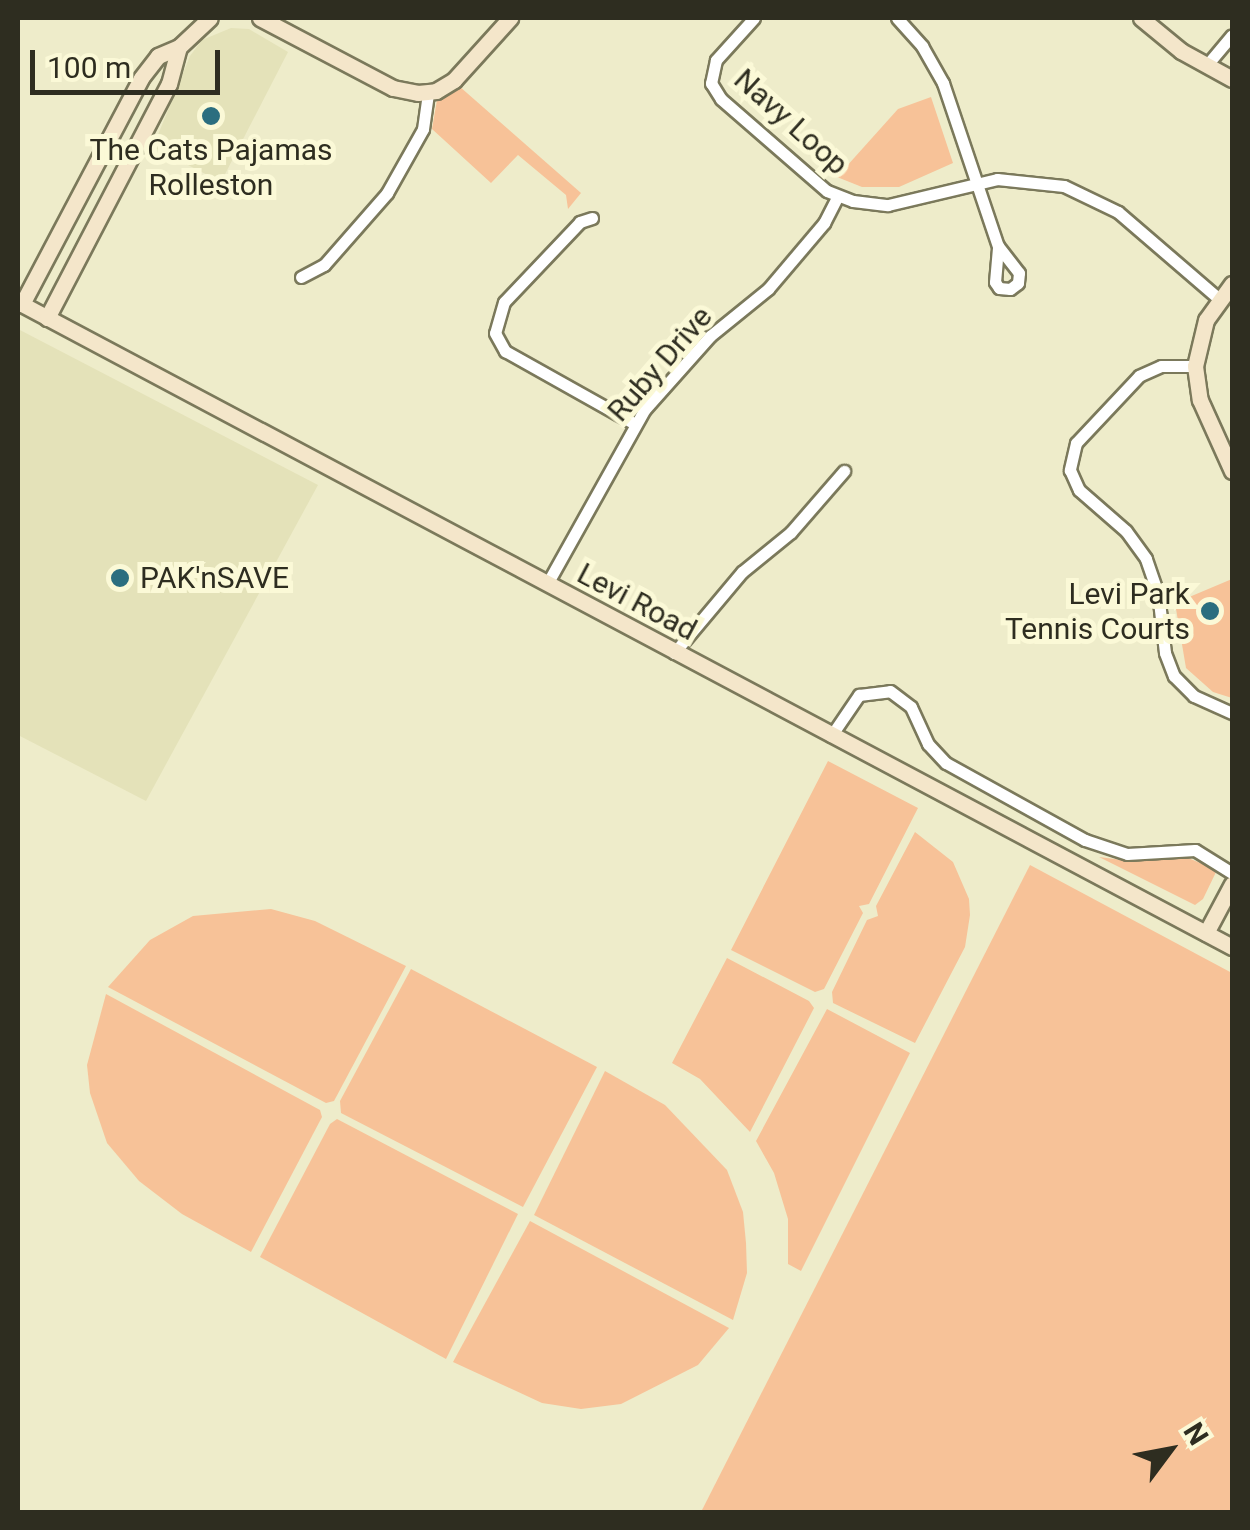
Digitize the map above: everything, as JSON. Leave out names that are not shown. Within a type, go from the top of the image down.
[{"type":"main road","points":[[20,303],[150,65],[179,47],[210,18]]},
{"type":"main road","points":[[260,18],[393,88],[428,92],[454,80],[510,18]]},
{"type":"main road","points":[[1141,18],[1206,66],[1232,78]]},
{"type":"main road","points":[[47,318],[169,84],[179,47]]},
{"type":"main road","points":[[97,163],[120,176]]},
{"type":"main road","points":[[1232,284],[1219,299],[1202,332],[1195,366],[1200,400],[1232,470]]},
{"type":"main road","name":"Levi Road","points":[[20,303],[1232,947]]},
{"type":"main road","points":[[1206,933],[1232,884]]},
{"type":"street","name":"Navy Loop","points":[[754,18],[716,60],[710,83],[735,111],[837,197],[888,205],[977,182],[1028,179],[1081,192],[1128,220],[1219,299]]},
{"type":"street","points":[[897,18],[922,46],[943,83],[998,246]]},
{"type":"street","points":[[1206,66],[1232,35]]},
{"type":"street","points":[[300,277],[324,265],[387,192],[423,129],[428,92]]},
{"type":"street","name":"Ruby Drive","points":[[547,584],[634,424],[710,336],[768,289],[824,223],[837,197]]},
{"type":"street","points":[[592,218],[580,222],[504,302],[495,333],[505,351],[634,424]]},
{"type":"street","points":[[1195,366],[1161,366],[1139,376],[1076,443],[1070,470],[1080,490],[1126,532],[1146,558],[1158,593],[1165,654],[1174,676],[1194,696],[1232,713]]},
{"type":"street","points":[[674,653],[742,572],[791,532],[844,471]]},
{"type":"street","points":[[831,736],[858,695],[874,690],[890,692],[911,707],[928,744],[946,763],[1085,840],[1127,854],[1195,850],[1232,873]]},
{"type":"shaded area","name":"The Cats Pajamas Rolleston","points":[[231,28],[249,29],[288,52],[221,182],[153,147],[190,56],[202,40]]},
{"type":"shaded area","points":[[459,86],[581,193],[568,209],[566,195],[518,155],[491,183],[432,129],[437,100]]},
{"type":"shaded area","points":[[931,97],[953,163],[899,187],[862,187],[837,177],[898,109]]},
{"type":"shaded area","points":[[18,329],[318,485],[146,801],[18,735]]},
{"type":"shaded area","points":[[1232,579],[1232,698],[1213,692],[1186,668],[1175,603]]},
{"type":"shaded area","points":[[828,761],[918,808],[869,904],[859,906],[863,913],[824,989],[815,992],[731,950]]},
{"type":"shaded area","points":[[915,832],[953,862],[969,899],[970,915],[965,947],[915,1043],[833,1003],[832,992],[867,920],[878,916],[876,906]]},
{"type":"shaded area","points":[[1181,855],[1217,870],[1203,899],[1195,905],[1099,857],[1130,861]]},
{"type":"shaded area","points":[[1030,865],[1232,973],[1232,1512],[701,1512]]},
{"type":"shaded area","points":[[271,909],[315,921],[406,966],[334,1101],[326,1103],[108,987],[150,940],[193,916]]},
{"type":"shaded area","points":[[727,958],[809,1001],[814,1008],[750,1132],[700,1079],[672,1063]]},
{"type":"shaded area","points":[[411,969],[597,1067],[523,1207],[341,1113],[340,1101]]},
{"type":"shaded area","points":[[106,994],[320,1110],[322,1117],[251,1252],[182,1214],[139,1181],[107,1143],[90,1093],[87,1065]]},
{"type":"shaded area","points":[[827,1009],[910,1053],[801,1271],[788,1264],[788,1219],[774,1173],[756,1141]]},
{"type":"shaded area","points":[[605,1071],[665,1105],[727,1170],[743,1212],[746,1243],[747,1273],[733,1320],[534,1215]]},
{"type":"shaded area","points":[[337,1119],[518,1214],[446,1359],[260,1257],[330,1124]]},
{"type":"shaded area","points":[[530,1221],[729,1328],[698,1365],[621,1404],[581,1409],[542,1403],[453,1362]]},
{"type":"place","name":"The Cats Pajamas Rolleston","points":[[211,116]]},
{"type":"place","name":"PAK'nSAVE","points":[[120,578]]},
{"type":"place","name":"Levi Park Tennis Courts","points":[[1210,611]]}]
